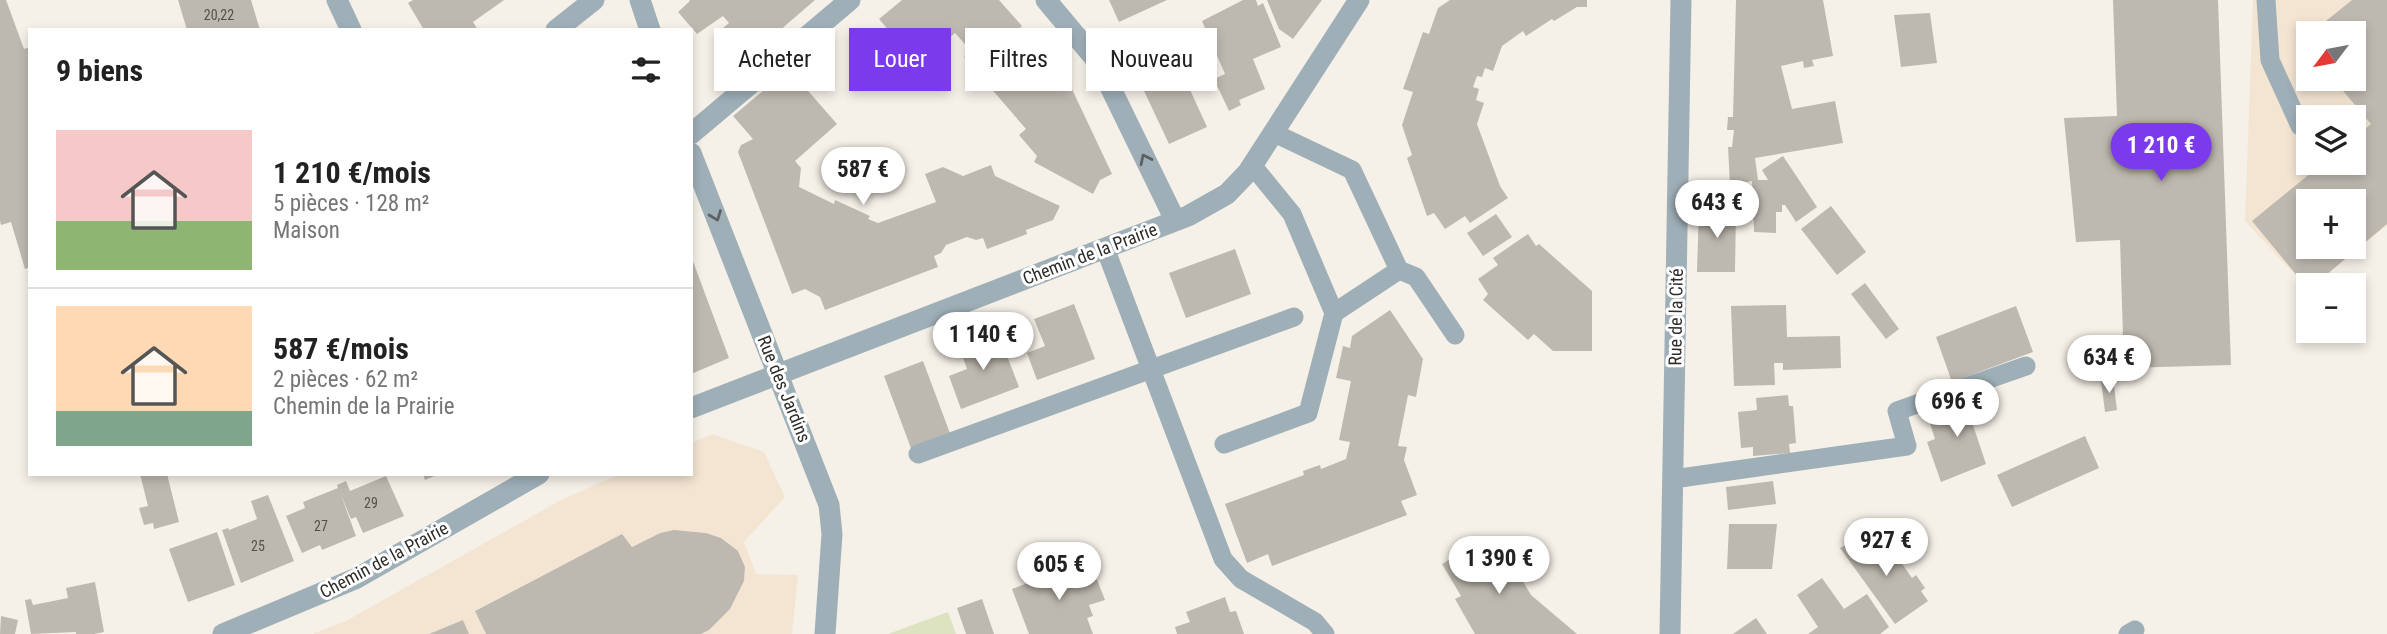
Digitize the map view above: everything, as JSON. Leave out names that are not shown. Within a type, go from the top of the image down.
[{"type":"street","points":[[337,0],[350,28]]},
{"type":"street","points":[[559,28],[594,0]]},
{"type":"street","points":[[640,0],[649,28]]},
{"type":"street","points":[[693,132],[850,0]]},
{"type":"street","points":[[1046,0],[1098,62],[1175,220]]},
{"type":"street","name":"Chemin de la Prairie","points":[[693,407],[1188,216],[1227,194],[1252,165],[1274,133],[1359,0]]},
{"type":"street","name":"Rue de la Cité","points":[[1671,634],[1681,0]]},
{"type":"street","name":"Rue des Jardins","points":[[693,158],[830,505],[832,534],[825,634]]},
{"type":"street","name":"Chemin de la Prairie","points":[[223,634],[357,578],[536,476]]},
{"type":"lane","points":[[2266,0],[2270,60],[2296,117]]},
{"type":"lane","points":[[1274,133],[1352,170],[1399,270],[1416,277],[1455,335]]},
{"type":"lane","points":[[1224,444],[1308,413],[1334,313],[1292,214],[1252,165]]},
{"type":"lane","points":[[1105,248],[1223,559],[1241,579],[1315,622],[1325,634]]},
{"type":"lane","points":[[1334,313],[1399,270]]},
{"type":"lane","points":[[918,454],[1294,317]]},
{"type":"lane","points":[[1673,479],[1907,446],[1897,411],[2026,366]]},
{"type":"shaded area","points":[[2253,0],[2387,0],[2387,225],[2366,242],[2366,189],[2296,189],[2296,259],[2346,259],[2329,273],[2296,273],[2296,276],[2245,221]]},
{"type":"shaded area","points":[[712,434],[764,452],[785,497],[744,542],[756,574],[798,575],[792,634],[701,634],[730,609],[744,581],[745,567],[738,551],[721,538],[706,533],[674,530],[659,533],[632,547],[622,534],[476,610],[486,634],[469,634],[463,620],[429,634],[312,634],[346,621],[563,499],[615,476],[693,476],[693,442]]},
{"type":"green space","points":[[948,612],[956,634],[888,634]]},
{"type":"building","points":[[0,0],[6,0],[24,49],[28,48],[28,268],[25,269],[11,222],[1,225]]},
{"type":"building","points":[[178,0],[251,0],[259,28],[186,28]]},
{"type":"building","points":[[413,0],[504,0],[473,22],[477,28],[423,28],[408,3]]},
{"type":"building","points":[[689,0],[815,0],[782,28],[723,28],[729,23],[723,16],[697,34],[678,12]]},
{"type":"building","points":[[902,0],[999,0],[1022,26],[965,28],[965,44],[955,33],[951,36],[951,28],[887,28],[879,19]]},
{"type":"building","points":[[1109,0],[1167,0],[1119,22]]},
{"type":"building","points":[[1243,0],[1256,0],[1258,6],[1263,3],[1281,47],[1253,59],[1265,89],[1239,100],[1241,105],[1229,111],[1217,85],[1217,78],[1225,74],[1217,56],[1217,28],[1205,28],[1202,21]]},
{"type":"building","points":[[1267,0],[1322,0],[1293,39],[1279,29]]},
{"type":"building","points":[[1450,0],[1587,0],[1587,7],[1577,7],[1526,36],[1523,31],[1502,46],[1493,71],[1485,68],[1482,77],[1477,76],[1473,87],[1479,89],[1476,100],[1484,103],[1477,124],[1500,186],[1508,198],[1470,223],[1465,216],[1445,229],[1434,213],[1427,216],[1407,158],[1412,155],[1402,125],[1413,92],[1403,89],[1423,32],[1429,34],[1438,8]]},
{"type":"building","points":[[1736,0],[1823,0],[1833,56],[1812,60],[1814,66],[1804,68],[1803,61],[1781,66],[1792,109],[1835,101],[1843,143],[1755,158],[1758,180],[1768,180],[1762,170],[1783,156],[1817,207],[1796,222],[1785,205],[1782,205],[1782,212],[1776,212],[1776,233],[1754,232],[1752,181],[1730,185],[1728,147],[1732,147],[1734,130],[1727,130],[1728,117],[1733,117]]},
{"type":"building","points":[[2113,0],[2218,0],[2231,365],[2124,368],[2120,240],[2076,242],[2064,118],[2117,116]]},
{"type":"building","points":[[2352,0],[2387,0],[2387,224],[2366,242],[2366,189],[2296,189],[2296,259],[2345,259],[2328,273],[2296,274],[2252,221],[2308,175],[2366,175],[2366,128],[2371,124],[2366,118],[2366,105],[2355,105],[2343,91],[2366,91],[2366,21],[2326,21]]},
{"type":"building","points":[[1930,13],[1937,63],[1901,67],[1894,15]]},
{"type":"building","points":[[1072,89],[1112,174],[1100,180],[1093,194],[1034,162],[1037,156],[1019,135],[1026,129],[993,91]]},
{"type":"building","points":[[763,91],[808,91],[837,124],[795,161],[801,168],[799,187],[834,204],[835,200],[870,216],[868,219],[878,223],[936,202],[925,174],[943,167],[963,176],[991,165],[995,176],[1060,206],[1053,220],[1026,230],[1027,234],[987,249],[983,238],[976,240],[967,237],[946,245],[941,253],[934,256],[938,267],[825,310],[820,297],[805,289],[792,294],[738,152],[741,145],[753,139],[733,116]]},
{"type":"building","points":[[1144,91],[1191,91],[1207,127],[1169,144]]},
{"type":"building","points":[[1831,206],[1866,252],[1837,275],[1801,229]]},
{"type":"building","points":[[1699,208],[1736,208],[1735,272],[1697,272]]},
{"type":"building","points":[[1496,214],[1512,237],[1483,256],[1467,233]]},
{"type":"building","points":[[1528,234],[1536,246],[1539,244],[1592,291],[1592,351],[1553,351],[1534,334],[1528,340],[1483,300],[1488,294],[1478,279],[1498,265],[1493,258]]},
{"type":"building","points":[[1235,249],[1251,294],[1186,318],[1169,273]]},
{"type":"building","points":[[693,261],[729,358],[693,373]]},
{"type":"building","points":[[1865,283],[1899,329],[1886,339],[1851,294]]},
{"type":"building","points":[[1074,304],[1095,359],[1037,380],[1027,353],[1045,346],[1034,319]]},
{"type":"building","points":[[1786,305],[1787,337],[1840,336],[1841,368],[1783,370],[1783,363],[1774,363],[1775,385],[1734,386],[1731,306]]},
{"type":"building","points":[[2016,306],[2033,352],[1952,382],[1936,337]]},
{"type":"building","points":[[1390,310],[1423,359],[1416,397],[1408,395],[1398,446],[1407,447],[1404,460],[1417,495],[1401,501],[1407,515],[1272,566],[1268,554],[1247,563],[1225,504],[1304,475],[1303,471],[1311,468],[1320,465],[1321,469],[1346,459],[1350,442],[1339,440],[1351,381],[1336,378],[1343,346],[1350,348],[1352,336]]},
{"type":"building","points":[[998,332],[1019,387],[961,409],[949,376],[967,369],[959,347]]},
{"type":"building","points":[[923,361],[951,436],[912,451],[884,376]]},
{"type":"building","points":[[2113,378],[2117,410],[2105,412],[2101,380]]},
{"type":"building","points":[[1788,395],[1789,406],[1793,406],[1796,443],[1789,444],[1790,453],[1753,456],[1753,447],[1741,448],[1738,412],[1757,410],[1756,398]]},
{"type":"building","points":[[1981,396],[1989,420],[1973,425],[1986,464],[1941,482],[1927,442],[1935,439],[1928,417]]},
{"type":"building","points":[[2085,436],[2099,468],[2012,507],[1997,475]]},
{"type":"building","points":[[140,476],[168,476],[179,522],[154,529],[153,523],[144,525],[139,508],[148,506]]},
{"type":"building","points":[[386,476],[404,516],[363,533],[356,517],[351,519],[341,495],[356,536],[322,550],[320,545],[302,553],[286,516],[305,508],[303,502],[338,488],[337,485],[346,481],[350,491]]},
{"type":"building","points":[[1773,481],[1776,504],[1728,510],[1726,487]]},
{"type":"building","points":[[268,495],[294,561],[241,583],[222,530],[257,519],[251,501]]},
{"type":"building","points":[[1729,524],[1777,524],[1772,569],[1727,569]]},
{"type":"building","points":[[674,530],[706,533],[721,538],[738,551],[745,567],[744,581],[730,609],[709,630],[701,634],[486,634],[475,611],[622,534],[632,547],[660,533]]},
{"type":"building","points":[[217,532],[235,585],[188,602],[169,549]]},
{"type":"building","points":[[1869,533],[1890,564],[1898,558],[1912,578],[1916,575],[1925,588],[1921,591],[1928,601],[1895,624],[1840,548]]},
{"type":"building","points":[[1499,541],[1531,595],[1577,634],[1475,634],[1455,599],[1461,596],[1442,564],[1467,549],[1471,557]]},
{"type":"building","points":[[1070,567],[1072,574],[1092,567],[1105,600],[1089,605],[1093,616],[1087,618],[1093,634],[1029,634],[1012,589]]},
{"type":"building","points":[[1822,578],[1844,609],[1867,594],[1889,627],[1880,634],[1808,634],[1818,627],[1797,595]]},
{"type":"building","points":[[95,582],[104,632],[31,634],[25,600],[31,599],[33,605],[68,598],[66,588]]},
{"type":"building","points":[[1225,597],[1230,612],[1236,611],[1244,634],[1177,634],[1175,627],[1190,622],[1186,612]]},
{"type":"building","points":[[982,599],[994,634],[966,634],[957,608]]},
{"type":"building","points":[[1,616],[18,620],[15,634],[0,634]]},
{"type":"building","points":[[1756,618],[1767,634],[1733,634]]},
{"type":"building","points":[[463,620],[469,634],[429,634]]}]
